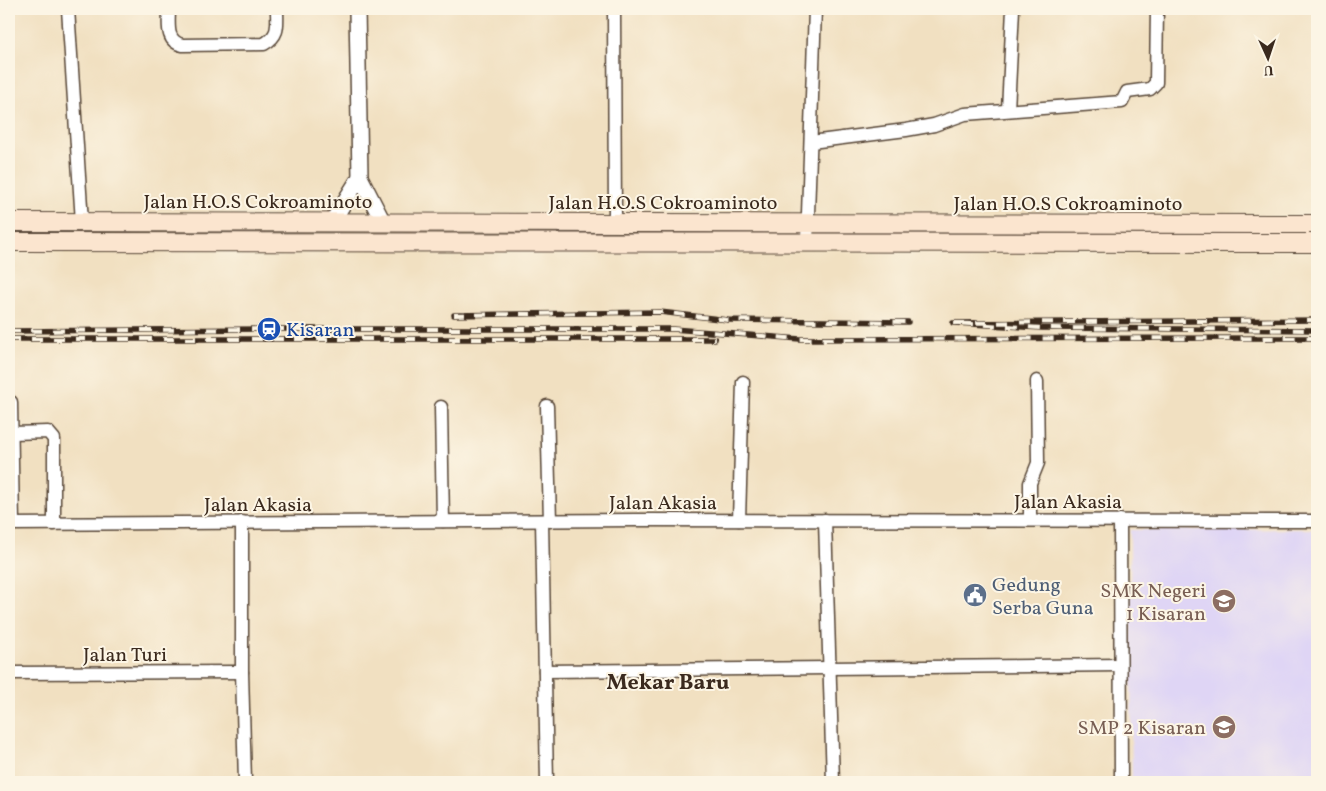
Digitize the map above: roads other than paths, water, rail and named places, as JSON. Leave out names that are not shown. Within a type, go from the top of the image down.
[{"type":"main road","name":"Jalan H.O.S Cokroaminoto","points":[[9,222],[1317,224]]},
{"type":"main road","name":"Jalan H.O.S Cokroaminoto","points":[[9,242],[1317,243]]},
{"type":"street","points":[[68,9],[82,222]]},
{"type":"street","points":[[169,9],[169,32],[171,39],[176,44],[210,45],[264,44],[273,40],[277,30],[277,9]]},
{"type":"street","points":[[357,9],[360,177],[383,222]]},
{"type":"street","points":[[614,9],[615,223]]},
{"type":"street","points":[[807,243],[815,9]]},
{"type":"street","points":[[1008,110],[1013,9]]},
{"type":"street","points":[[810,142],[934,125],[965,114],[1122,102],[1129,91],[1150,89],[1156,83],[1157,9]]},
{"type":"street","points":[[332,222],[360,177]]},
{"type":"street","points":[[1030,520],[1030,483],[1038,463],[1037,381]]},
{"type":"street","points":[[739,520],[743,382]]},
{"type":"street","points":[[11,524],[12,402]]},
{"type":"street","points":[[547,406],[545,672],[547,782]]},
{"type":"street","points":[[442,407],[443,521]]},
{"type":"street","points":[[12,433],[48,432],[54,439],[54,524]]},
{"type":"street","name":"Jalan Akasia","points":[[11,524],[739,520],[1317,521]]},
{"type":"street","points":[[825,520],[833,782]]},
{"type":"street","points":[[1120,520],[1120,782]]},
{"type":"street","points":[[242,522],[242,672],[245,782]]},
{"type":"street","points":[[545,672],[1120,665]]},
{"type":"street","name":"Jalan Turi","points":[[9,673],[242,672]]},
{"type":"railway","points":[[454,315],[660,312],[728,320],[908,322]]},
{"type":"railway","points":[[1317,320],[953,323],[1042,328],[1317,330]]},
{"type":"railway","points":[[9,331],[673,329],[800,339],[1317,338]]},
{"type":"railway","points":[[9,339],[715,339]]},
{"type":"place","name":"Kisaran","points":[[269,329]]},
{"type":"place","name":"Gedung Serba Guna","points":[[975,595]]},
{"type":"place","name":"SMK Negeri 1 Kisaran","points":[[1224,601]]},
{"type":"place","name":"SMP 2 Kisaran","points":[[1224,727]]},
{"type":"district","name":"Mekar Baru","points":[[668,681]]}]
